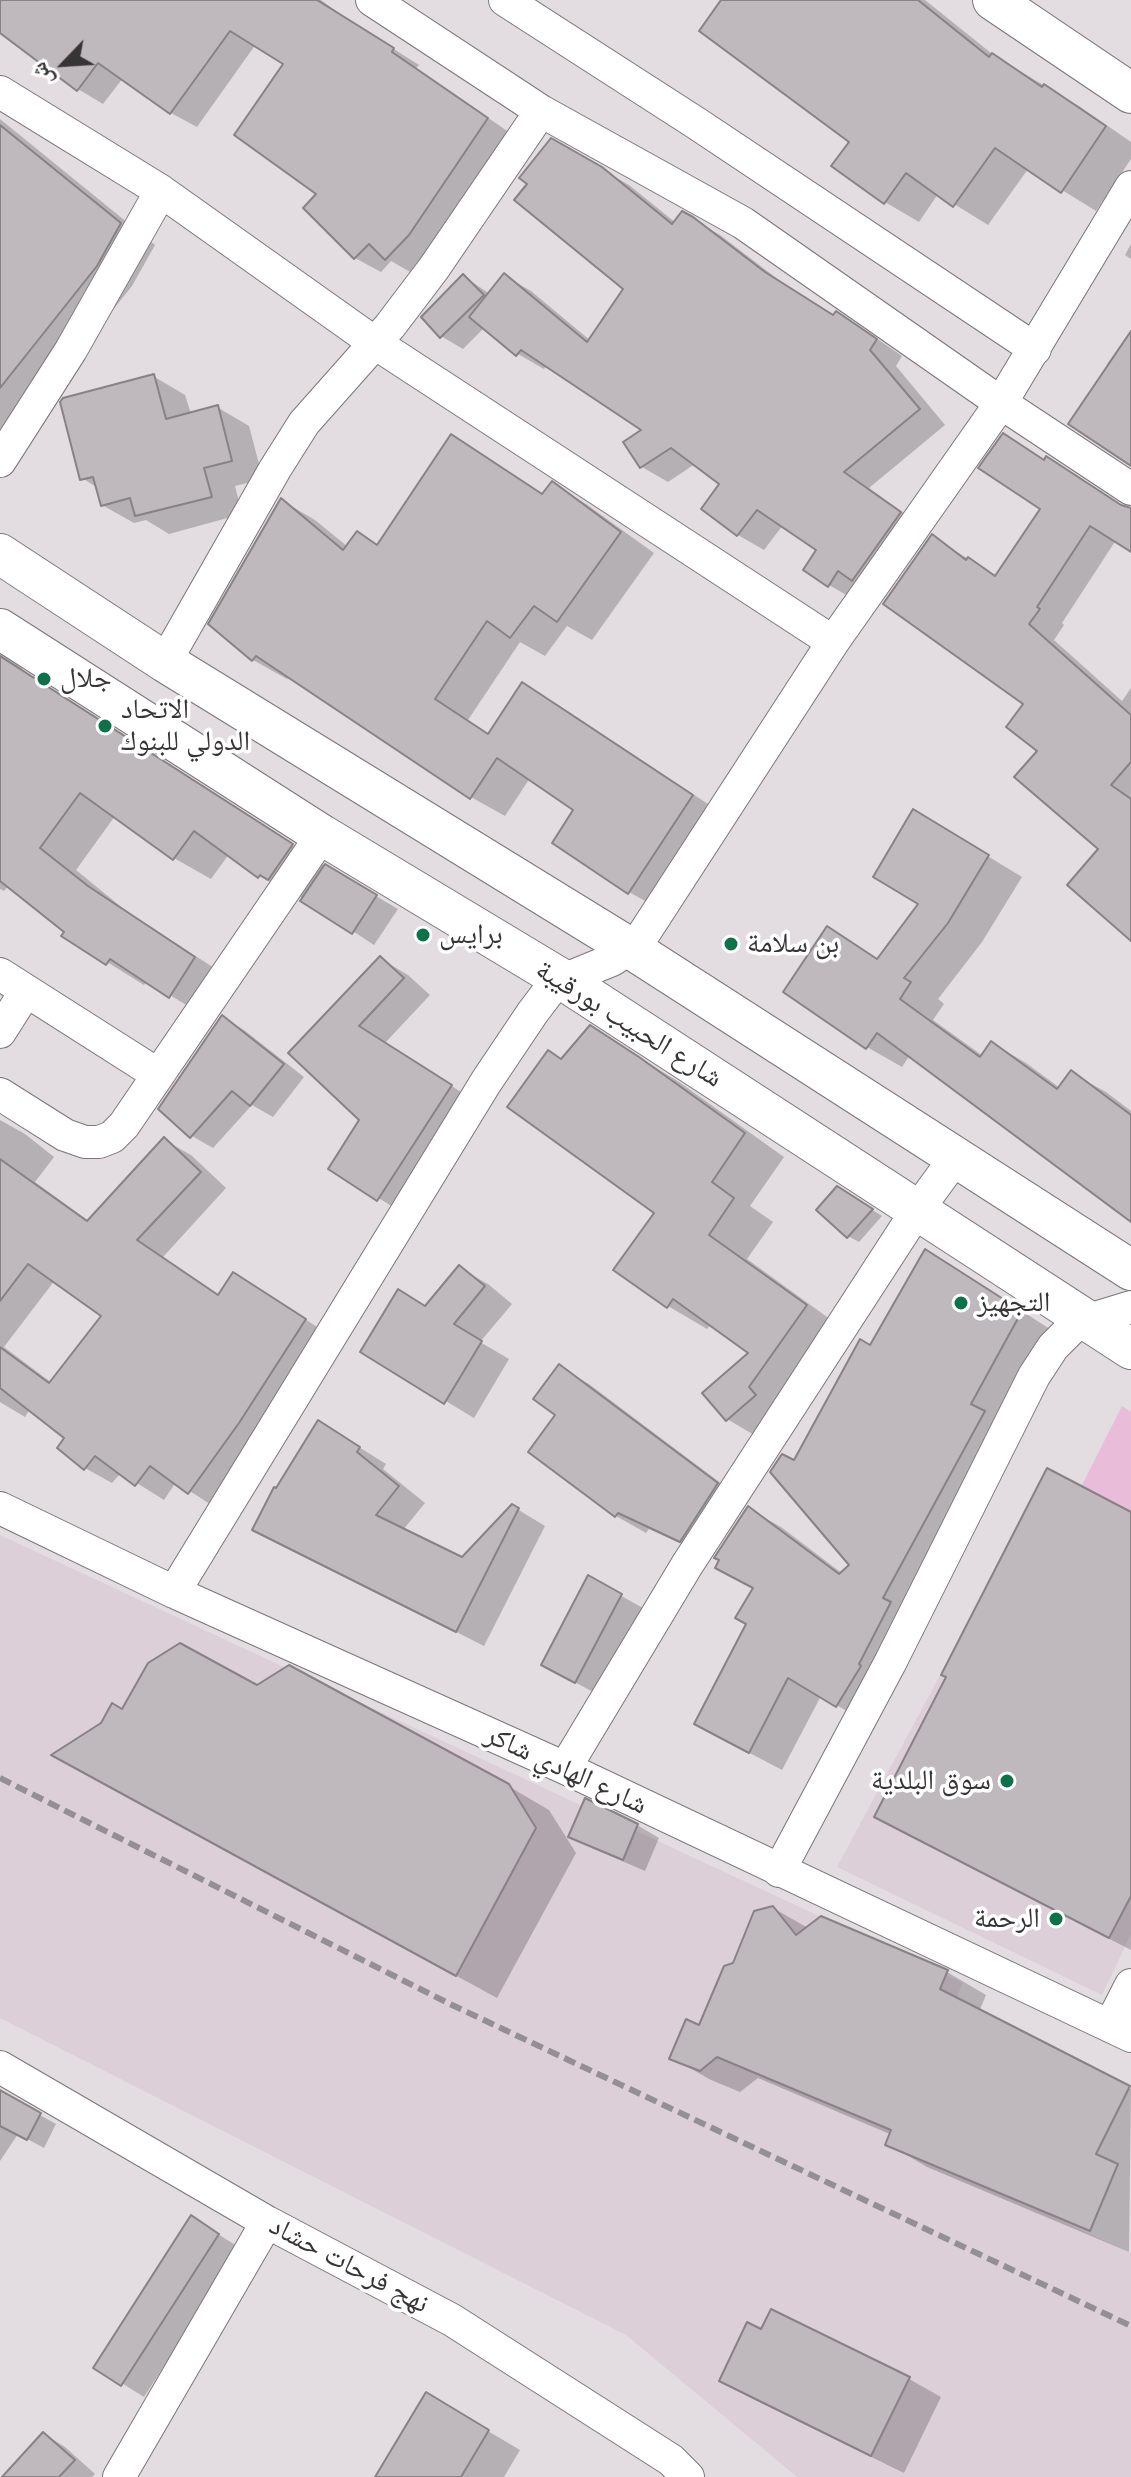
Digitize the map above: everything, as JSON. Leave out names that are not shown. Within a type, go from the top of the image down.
[{"type":"street","points":[[372,0],[541,111],[743,223],[1001,403],[1131,489]]},
{"type":"street","points":[[505,0],[709,131],[1035,349]]},
{"type":"street","points":[[993,0],[1131,93]]},
{"type":"street","points":[[0,92],[161,191],[375,343],[833,642]]},
{"type":"street","points":[[165,662],[304,423],[375,343],[434,268],[541,111]]},
{"type":"street","points":[[174,1592],[486,1082],[533,1012],[549,991],[563,980],[596,968],[630,948],[643,935],[833,642],[1001,403],[1131,187]]},
{"type":"street","points":[[0,461],[71,350],[161,191]]},
{"type":"street","points":[[0,554],[165,662],[630,948],[1131,1270]]},
{"type":"street","name":"شارع الحبيب بورقيبة","points":[[0,629],[322,835],[563,980],[1131,1349]]},
{"type":"street","points":[[0,1094],[65,1135],[85,1142],[99,1142],[112,1137],[124,1125],[322,835]]},
{"type":"street","points":[[0,1032],[13,982],[157,1074]]},
{"type":"street","points":[[565,1768],[687,1565],[918,1209],[956,1157]]},
{"type":"street","points":[[779,1871],[890,1663],[1034,1376],[1063,1334],[1085,1321],[1131,1307]]},
{"type":"street","name":"شارع الهادي شاكر","points":[[0,1508],[174,1592],[565,1768],[1121,2031]]},
{"type":"street","points":[[1121,2031],[1131,1985]]},
{"type":"street","name":"نهج فرحات حشاد","points":[[0,2067],[267,2222],[452,2320],[671,2460],[688,2477]]},
{"type":"street","points":[[119,2477],[267,2222]]},
{"type":"shaded area","points":[[1122,1406],[1131,1412],[1131,1516],[1080,1489]]},
{"type":"shaded area","points":[[0,1535],[963,1983],[890,2141],[1131,2253],[1131,2477],[797,2477],[626,2335],[0,2018]]},
{"type":"shaded area","name":"سوق البلدية","points":[[975,1610],[1131,1695],[1131,1934],[1102,1995],[837,1867]]},
{"type":"building","points":[[0,0],[317,0],[394,48],[392,52],[488,118],[409,235],[385,260],[369,244],[354,259],[303,208],[316,194],[234,135],[283,64],[230,31],[170,114],[98,63],[77,91],[0,33]]},
{"type":"building","points":[[721,0],[918,0],[989,57],[992,53],[1106,126],[1061,193],[995,148],[953,207],[906,173],[884,204],[831,166],[849,142],[699,31]]},
{"type":"building","points":[[0,125],[121,223],[97,266],[0,388]]},
{"type":"building","points":[[551,138],[602,167],[672,224],[682,211],[693,217],[765,272],[833,315],[836,311],[877,339],[870,350],[920,409],[844,472],[901,512],[852,581],[838,571],[828,587],[803,570],[816,550],[757,510],[737,536],[701,509],[719,484],[671,448],[640,468],[623,442],[641,430],[521,350],[516,356],[469,317],[504,273],[587,342],[623,289],[514,200],[527,184],[519,178]]},
{"type":"building","points":[[463,274],[484,295],[440,338],[421,317]]},
{"type":"building","points":[[1131,331],[1131,466],[1068,424]]},
{"type":"building","points":[[154,374],[166,419],[218,405],[232,461],[204,468],[212,497],[135,516],[130,498],[101,506],[93,477],[80,480],[60,402],[63,398]]},
{"type":"building","points":[[1003,433],[1044,460],[1046,456],[1121,505],[1131,508],[1131,552],[1090,526],[1029,624],[1131,715],[1131,762],[1111,785],[1131,799],[1131,941],[1067,885],[1098,849],[1014,777],[1037,751],[1006,727],[1023,704],[883,604],[932,534],[966,560],[968,557],[995,576],[1040,509],[978,468]]},
{"type":"building","points":[[451,434],[542,494],[552,481],[621,532],[557,622],[534,606],[510,638],[487,621],[435,699],[488,734],[522,682],[693,795],[628,894],[552,843],[573,810],[497,758],[470,799],[256,656],[252,661],[208,624],[281,498],[343,550],[357,531],[377,545]]},
{"type":"building","points":[[0,656],[293,844],[268,880],[260,875],[258,878],[194,831],[173,860],[80,793],[40,848],[88,886],[195,957],[169,998],[110,959],[106,965],[61,936],[64,932],[0,881]]},
{"type":"building","points":[[913,809],[989,855],[948,923],[904,978],[911,982],[900,999],[980,1057],[991,1041],[1057,1089],[1071,1070],[1131,1115],[1131,1222],[877,1033],[866,1049],[783,992],[827,926],[877,959],[918,904],[873,877]]},
{"type":"building","points":[[325,864],[377,895],[352,934],[300,901]]},
{"type":"building","points":[[380,956],[404,978],[359,1026],[452,1085],[377,1201],[328,1169],[359,1120],[288,1053]]},
{"type":"building","points":[[222,1015],[284,1064],[250,1106],[232,1091],[190,1138],[158,1109]]},
{"type":"building","points":[[590,1025],[745,1133],[712,1182],[734,1198],[709,1235],[807,1305],[749,1387],[756,1395],[726,1421],[702,1393],[748,1353],[673,1299],[667,1308],[613,1270],[654,1213],[507,1107],[548,1050],[561,1059]]},
{"type":"building","points":[[164,1137],[201,1172],[137,1240],[218,1295],[233,1272],[306,1319],[239,1423],[188,1494],[150,1466],[135,1486],[95,1456],[84,1470],[57,1448],[64,1438],[0,1388],[0,1347],[49,1383],[101,1316],[28,1264],[0,1301],[0,1159],[87,1221]]},
{"type":"building","points":[[837,1186],[873,1209],[847,1238],[816,1210]]},
{"type":"building","points":[[925,1249],[1022,1311],[971,1404],[985,1411],[883,1598],[891,1602],[859,1664],[861,1666],[836,1707],[788,1678],[749,1753],[694,1724],[746,1624],[735,1618],[753,1588],[715,1568],[719,1560],[714,1558],[748,1506],[839,1574],[849,1565],[770,1472],[782,1454],[794,1460],[860,1339],[870,1345]]},
{"type":"building","points":[[459,1265],[485,1286],[454,1324],[482,1341],[444,1404],[360,1352],[398,1289],[425,1306]]},
{"type":"building","points":[[559,1364],[718,1483],[680,1542],[618,1513],[615,1517],[528,1452],[555,1415],[533,1399]]},
{"type":"building","points":[[318,1420],[360,1447],[357,1452],[399,1486],[376,1515],[462,1557],[512,1504],[519,1508],[456,1632],[252,1530],[274,1487]]},
{"type":"building","name":"سوق البلدية","points":[[1047,1468],[1131,1512],[1131,1896],[1109,1938],[874,1817],[946,1677],[941,1675]]},
{"type":"building","points":[[588,1575],[622,1594],[575,1683],[541,1665]]},
{"type":"building","points":[[180,1643],[257,1685],[289,1665],[509,1784],[536,1828],[456,1976],[51,1755],[101,1723],[112,1703],[122,1709],[148,1663]]},
{"type":"building","points":[[585,1798],[638,1824],[623,1860],[568,1837]]},
{"type":"building","points":[[773,1906],[796,1935],[821,1916],[948,1970],[940,1989],[1130,2086],[1096,2154],[1118,2164],[1090,2231],[885,2145],[891,2130],[717,2057],[700,2071],[669,2059],[686,2019],[699,2025],[724,1966],[733,1963],[754,1911]]},
{"type":"building","points":[[0,2090],[41,2113],[27,2140],[0,2126]]},
{"type":"building","points":[[191,2215],[219,2234],[121,2386],[93,2368]]},
{"type":"building","points":[[771,2309],[910,2377],[871,2456],[719,2381],[747,2322],[761,2329]]},
{"type":"building","points":[[426,2392],[489,2430],[461,2477],[375,2477]]},
{"type":"building","points":[[43,2432],[75,2460],[59,2477],[2,2477]]},
{"type":"railway","points":[[0,1778],[450,2004],[1131,2326]]},
{"type":"place","name":"جلال","points":[[44,679]]},
{"type":"place","name":"الاتحاد الدولي للبنوك","points":[[105,726]]},
{"type":"place","name":"برايس","points":[[423,935]]},
{"type":"place","name":"بن سلامة","points":[[731,944]]},
{"type":"place","name":"التجهيز","points":[[961,1303]]},
{"type":"place","name":"سوق البلدية","points":[[1007,1781]]},
{"type":"place","name":"الرحمة","points":[[1056,1919]]}]
